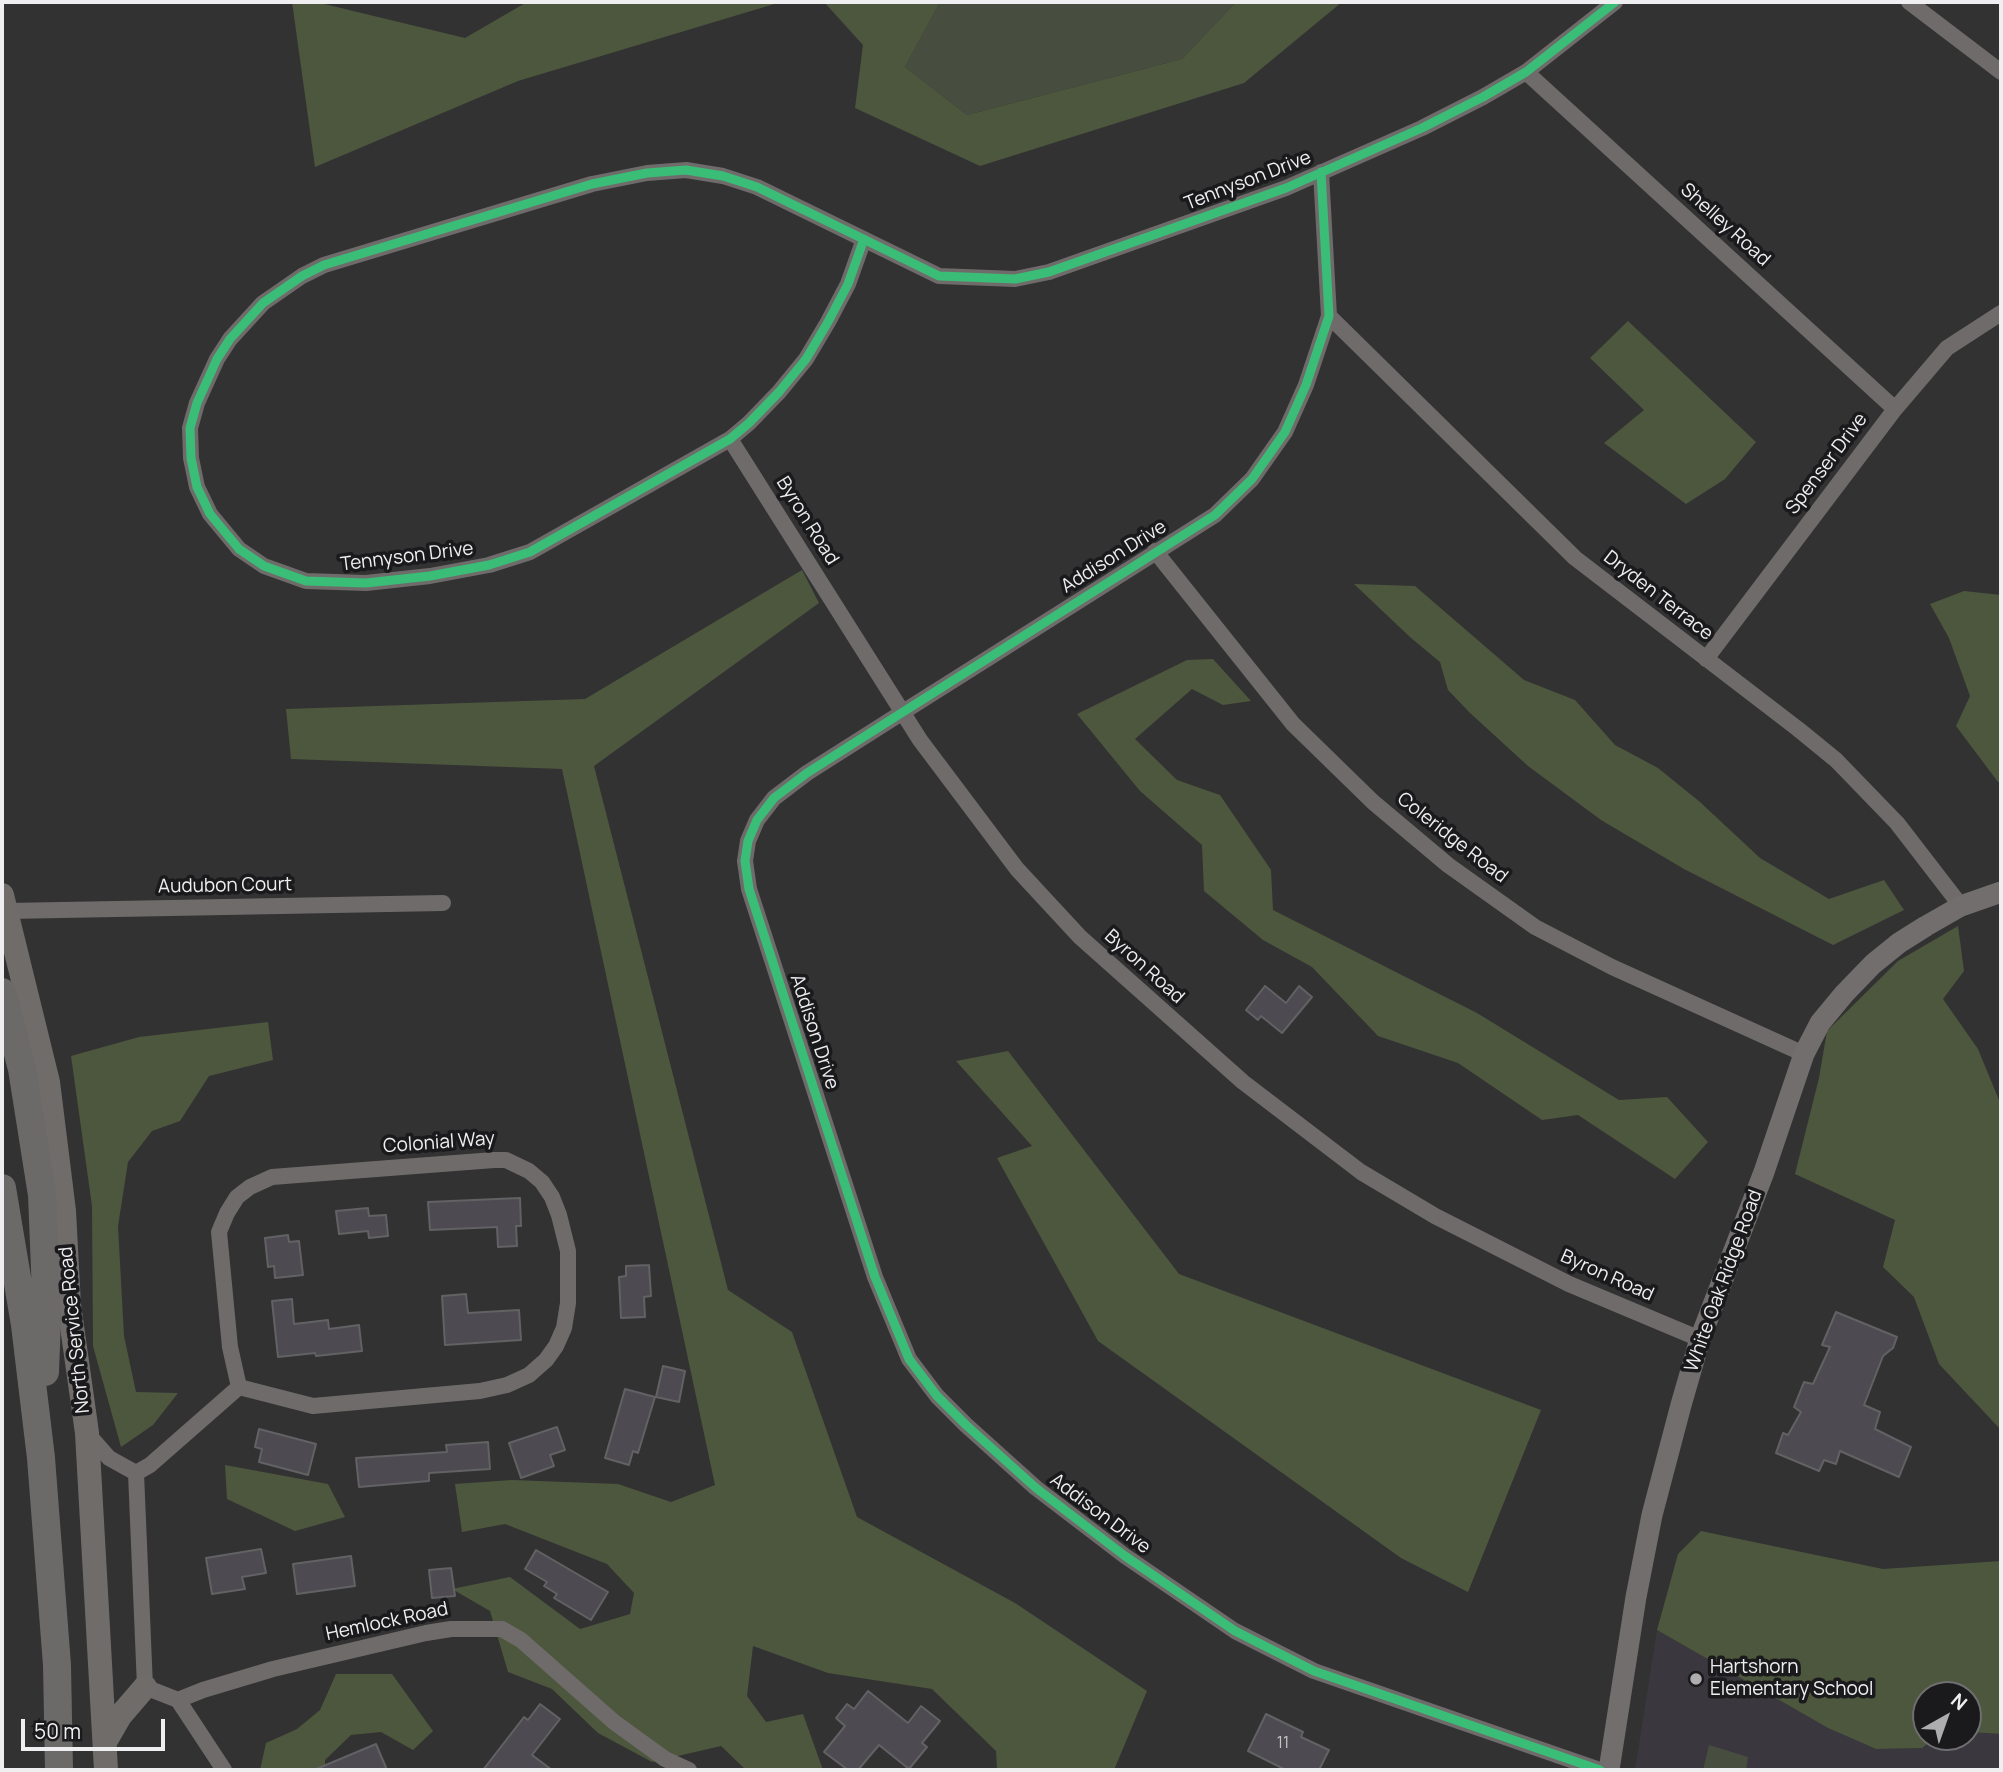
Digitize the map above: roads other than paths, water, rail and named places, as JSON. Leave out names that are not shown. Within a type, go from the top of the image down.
[{"type":"highway","points":[[2,992],[22,1069],[42,1195],[47,1319],[41,1458]]},
{"type":"highway","points":[[2,1188],[25,1325],[41,1458],[57,1665],[59,1770]]},
{"type":"main road","name":"North Service Road","points":[[4,903],[48,1082],[64,1211],[69,1305],[87,1433],[106,1770]]},
{"type":"main road","points":[[105,1742],[120,1716],[145,1688]]},
{"type":"street","name":"Tennyson Drive","points":[[864,239],[848,284],[806,359],[779,392],[730,439],[530,552],[477,567],[430,576],[366,583],[320,583],[291,578],[264,566],[239,549],[228,538],[203,501],[197,487],[190,428],[197,403],[217,359],[246,320],[282,289],[324,265],[592,184],[647,173],[686,170],[723,176],[757,187],[864,239],[939,276],[1015,279],[1049,272],[1286,188],[1422,128],[1526,72],[1615,2]]},
{"type":"street","points":[[1909,2],[2001,72]]},
{"type":"street","name":"Shelley Road","points":[[1526,72],[1895,409]]},
{"type":"street","name":"Addison Drive","points":[[1321,172],[1329,316],[1306,386],[1285,432],[1252,479],[1215,515],[807,773],[775,798],[757,820],[748,841],[745,861],[749,889],[875,1277],[909,1359],[956,1416],[1037,1488],[1125,1556],[1235,1631],[1314,1671],[1600,1770]]},
{"type":"street","name":"Spenser Drive","points":[[1706,659],[1895,409],[1947,348],[2001,313]]},
{"type":"street","name":"Dryden Terrace","points":[[1329,316],[1575,558],[1798,729],[1860,783],[1898,823],[1961,906]]},
{"type":"street","name":"Byron Road","points":[[730,439],[920,740],[1001,848],[1080,937],[1243,1082],[1361,1172],[1435,1216],[1569,1284],[1700,1339]]},
{"type":"street","name":"Coleridge Road","points":[[1156,551],[1293,724],[1373,802],[1448,865],[1546,933],[1612,967],[1804,1054]]},
{"type":"street","name":"White Oak Ridge Road","points":[[1609,1770],[1636,1597],[1652,1515],[1700,1339],[1764,1172],[1804,1054],[1820,1023],[1872,964],[1899,943],[1961,906],[2001,892]]},
{"type":"street","name":"Audubon Court","points":[[4,903],[443,903]]},
{"type":"street","name":"Colonial Way","points":[[506,1160],[529,1171],[542,1182],[552,1197],[568,1251],[568,1303],[564,1328],[556,1346],[546,1360],[529,1375],[507,1385],[480,1391],[313,1406],[239,1387],[230,1347],[219,1232],[237,1197],[250,1187],[272,1177],[506,1160]]},
{"type":"street","points":[[136,1473],[150,1465],[239,1387]]},
{"type":"street","points":[[87,1433],[109,1458],[136,1473]]},
{"type":"street","points":[[136,1473],[145,1688],[178,1700],[224,1770]]},
{"type":"street","name":"Hemlock Road","points":[[178,1700],[273,1669],[426,1633],[451,1629],[502,1629],[521,1640],[614,1721],[665,1759],[689,1770]]},
{"type":"place","name":"Hartshorn Elementary School","points":[[1696,1679]]}]
